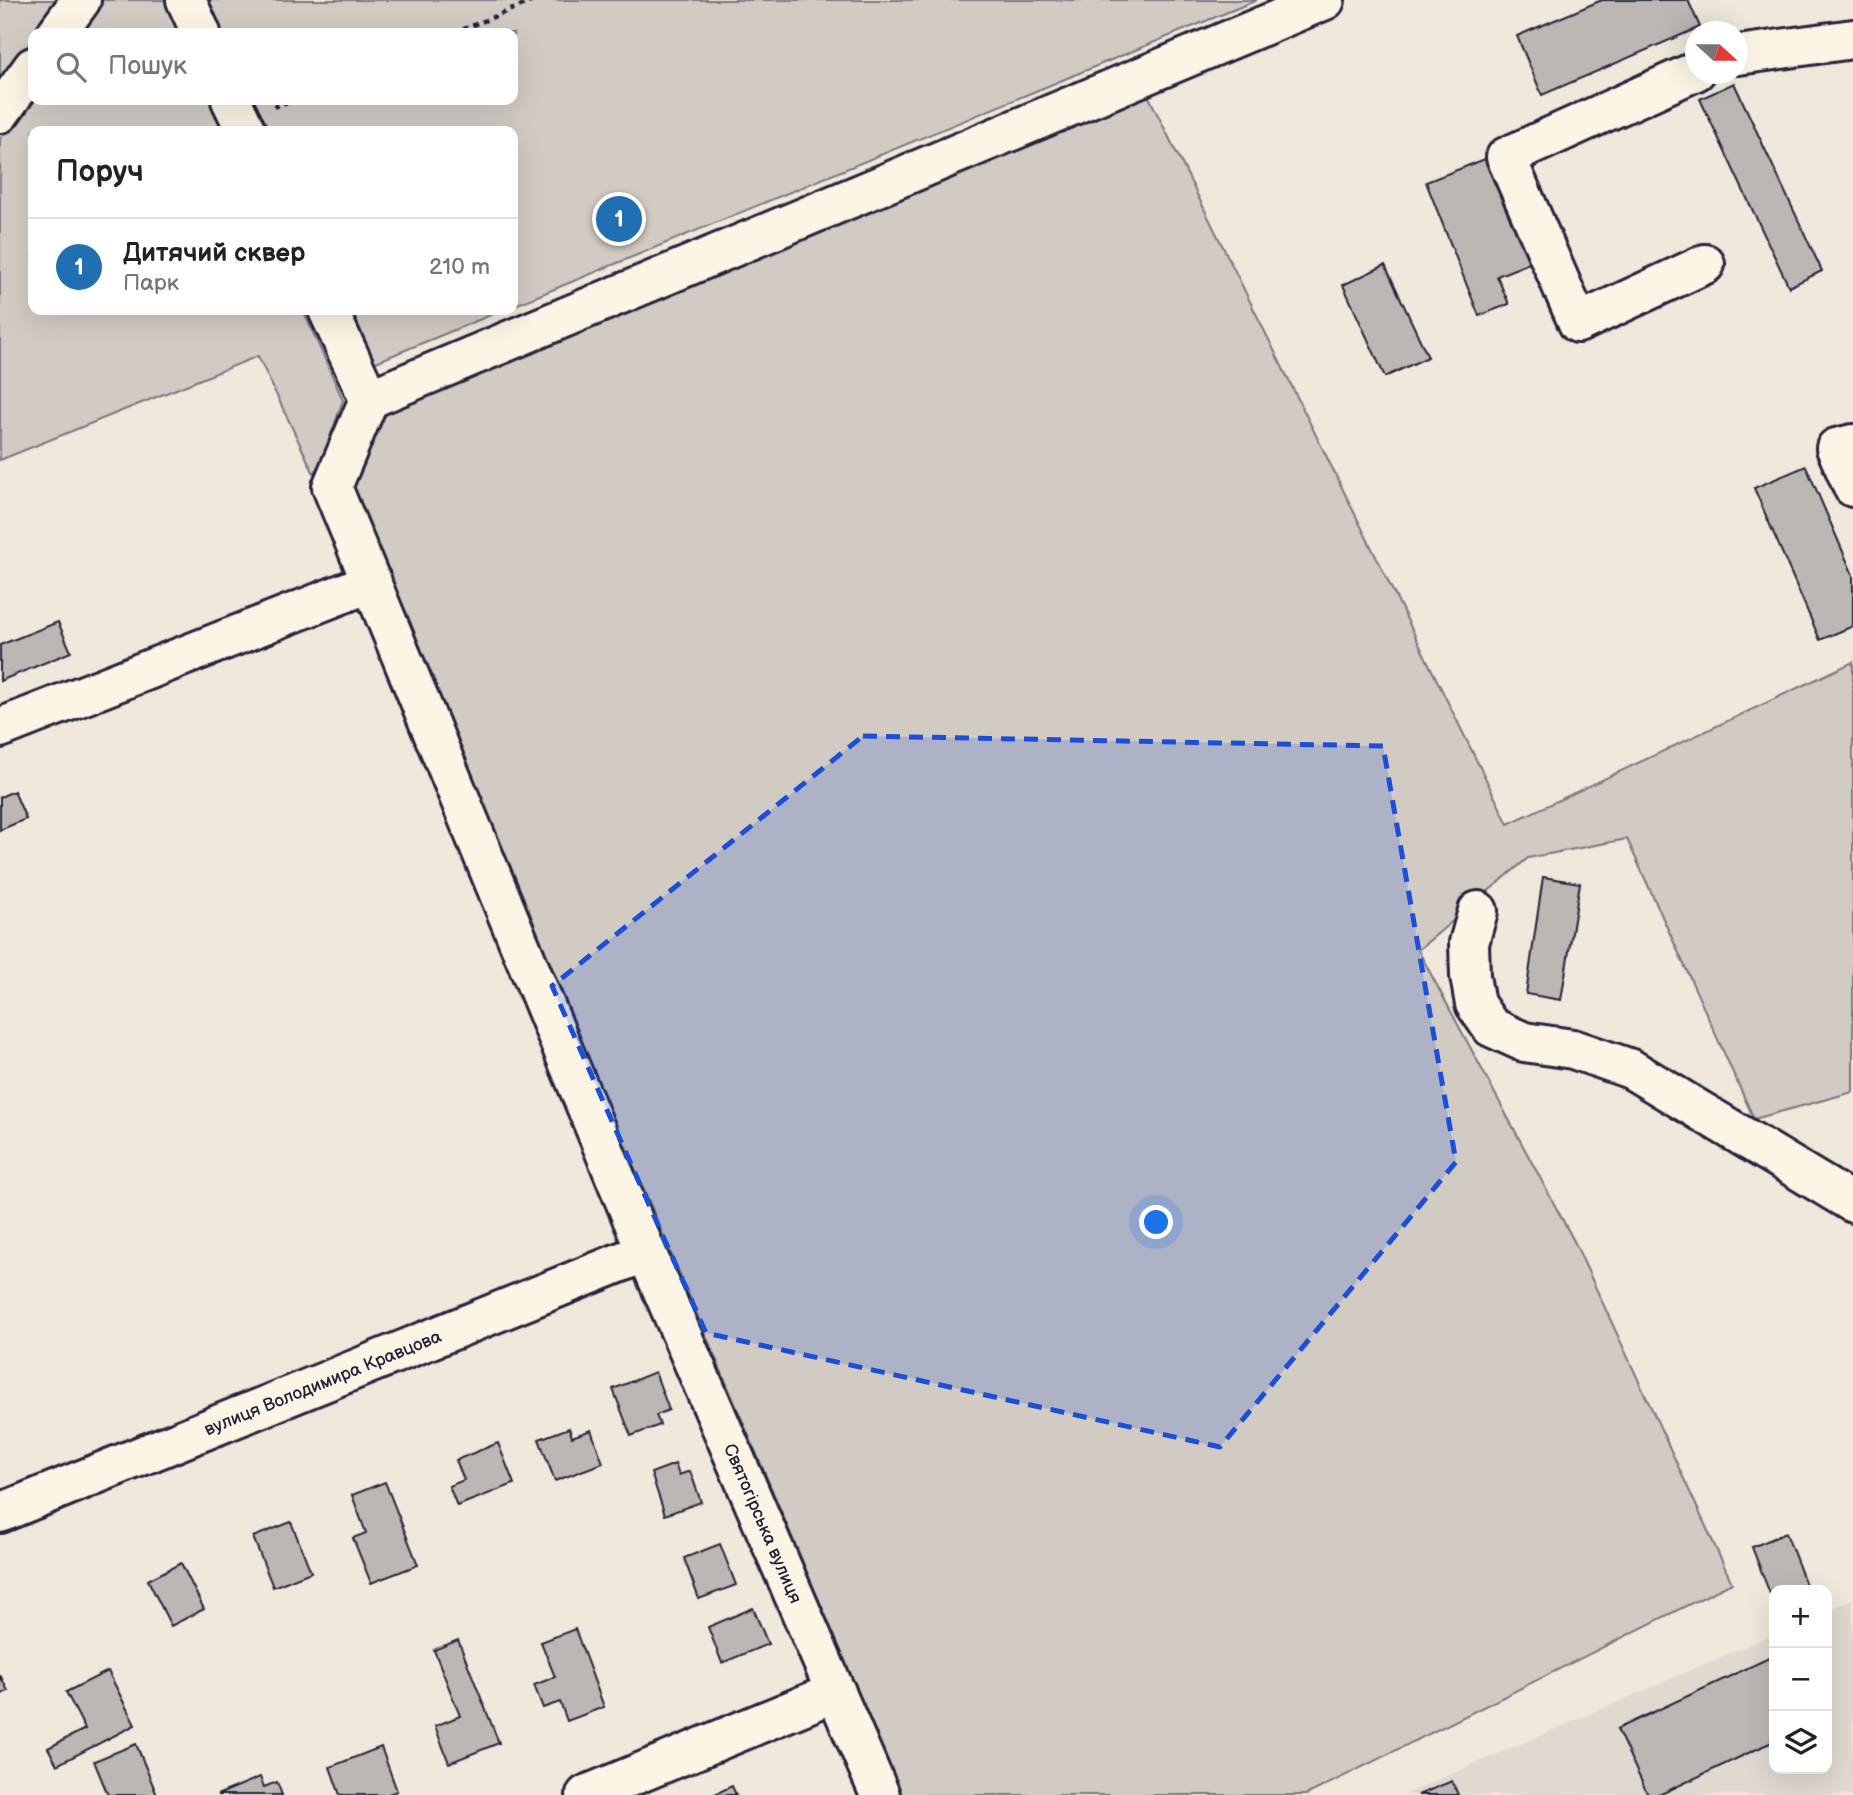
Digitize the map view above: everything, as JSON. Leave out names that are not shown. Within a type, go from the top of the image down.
[{"type":"street","points":[[61,28],[81,0]]},
{"type":"street","points":[[186,0],[199,28]]},
{"type":"street","points":[[330,315],[369,399],[1325,0]]},
{"type":"street","points":[[1748,54],[1853,39]]},
{"type":"street","points":[[0,113],[28,74]]},
{"type":"street","points":[[1685,76],[1506,157],[1578,323],[1705,264]]},
{"type":"street","points":[[234,105],[244,126]]},
{"type":"street","name":"Святогірська вулиця","points":[[369,399],[332,487],[646,1252],[880,1795]]},
{"type":"street","points":[[1853,444],[1836,448],[1853,487]]},
{"type":"street","points":[[0,728],[372,582]]},
{"type":"street","points":[[1478,911],[1469,943],[1470,976],[1475,1004],[1491,1027],[1524,1042],[1573,1049],[1631,1069],[1853,1203]]},
{"type":"street","name":"вулиця Володимира Кравцова","points":[[0,1513],[646,1252]]},
{"type":"street","points":[[586,1795],[836,1692]]},
{"type":"path","points":[[466,28],[535,0]]},
{"type":"highlighted area","points":[[863,736],[1383,746],[1456,1162],[1220,1447],[706,1333],[552,986]]},
{"type":"shaded area","points":[[0,0],[60,0],[40,28],[28,28],[28,45],[0,86]]},
{"type":"shaded area","points":[[99,0],[166,0],[179,28],[79,28]]},
{"type":"shaded area","points":[[183,0],[1257,0],[518,304],[518,126],[236,126],[227,105],[518,105],[518,28],[195,28]]},
{"type":"shaded area","points":[[1145,89],[1508,824],[1853,662],[1853,1092],[1754,1119],[1627,839],[1528,858],[1418,950],[1575,1243],[1732,1583],[1306,1795],[902,1795],[384,580],[349,490],[376,412]]},
{"type":"shaded area","points":[[28,99],[28,105],[212,105],[222,126],[28,126],[28,315],[305,315],[343,400],[316,478],[258,356],[0,460],[0,139]]},
{"type":"shaded area","points":[[316,315],[491,315],[342,376]]},
{"type":"shaded area","points":[[1853,1599],[1853,1795],[1403,1795],[1769,1636],[1769,1774],[1832,1774],[1832,1609]]},
{"type":"building","points":[[1602,0],[1688,0],[1697,21],[1685,21],[1685,33],[1542,95],[1517,36]]},
{"type":"building","points":[[1734,84],[1822,271],[1789,287],[1700,99]]},
{"type":"building","points":[[1490,157],[1532,262],[1497,276],[1509,304],[1479,316],[1426,182]]},
{"type":"building","points":[[1385,265],[1428,357],[1385,377],[1343,285]]},
{"type":"building","points":[[1806,466],[1853,575],[1853,626],[1820,640],[1754,488]]},
{"type":"building","points":[[58,622],[71,652],[0,681],[0,645]]},
{"type":"building","points":[[14,791],[26,819],[0,830],[0,797]]},
{"type":"building","points":[[1543,877],[1580,883],[1561,1000],[1526,994]]},
{"type":"building","points":[[655,1372],[669,1410],[656,1415],[660,1425],[631,1436],[613,1389]]},
{"type":"building","points":[[569,1428],[572,1437],[591,1430],[603,1463],[555,1481],[539,1439]]},
{"type":"building","points":[[498,1443],[514,1484],[457,1506],[449,1486],[464,1480],[456,1460]]},
{"type":"building","points":[[675,1464],[679,1475],[690,1471],[701,1502],[665,1515],[651,1473]]},
{"type":"building","points":[[385,1482],[418,1565],[371,1583],[353,1538],[366,1533],[352,1495]]},
{"type":"building","points":[[291,1522],[311,1572],[273,1587],[253,1537]]},
{"type":"building","points":[[1786,1533],[1806,1585],[1769,1585],[1769,1591],[1752,1547]]},
{"type":"building","points":[[720,1544],[736,1585],[699,1599],[684,1558]]},
{"type":"building","points":[[181,1563],[204,1609],[171,1626],[148,1580]]},
{"type":"building","points":[[753,1608],[768,1644],[722,1663],[708,1627]]},
{"type":"building","points":[[575,1629],[604,1707],[567,1721],[560,1702],[543,1708],[534,1685],[555,1677],[541,1642]]},
{"type":"building","points":[[458,1640],[499,1743],[449,1763],[435,1726],[460,1716],[434,1650]]},
{"type":"building","points":[[1769,1658],[1769,1743],[1659,1795],[1648,1795],[1617,1729]]},
{"type":"building","points":[[108,1671],[135,1725],[57,1765],[48,1748],[85,1729],[66,1692]]},
{"type":"building","points":[[0,1675],[8,1691],[0,1695]]},
{"type":"building","points":[[136,1744],[157,1795],[108,1795],[94,1761]]},
{"type":"building","points":[[381,1747],[397,1791],[386,1795],[340,1795],[330,1767]]},
{"type":"building","points":[[260,1777],[264,1787],[277,1782],[282,1795],[217,1795]]},
{"type":"building","points":[[1452,1781],[1458,1795],[1418,1795]]},
{"type":"building","points":[[732,1786],[736,1795],[713,1795]]},
{"type":"place","name":"Дитячий сквер","points":[[619,219]]}]
